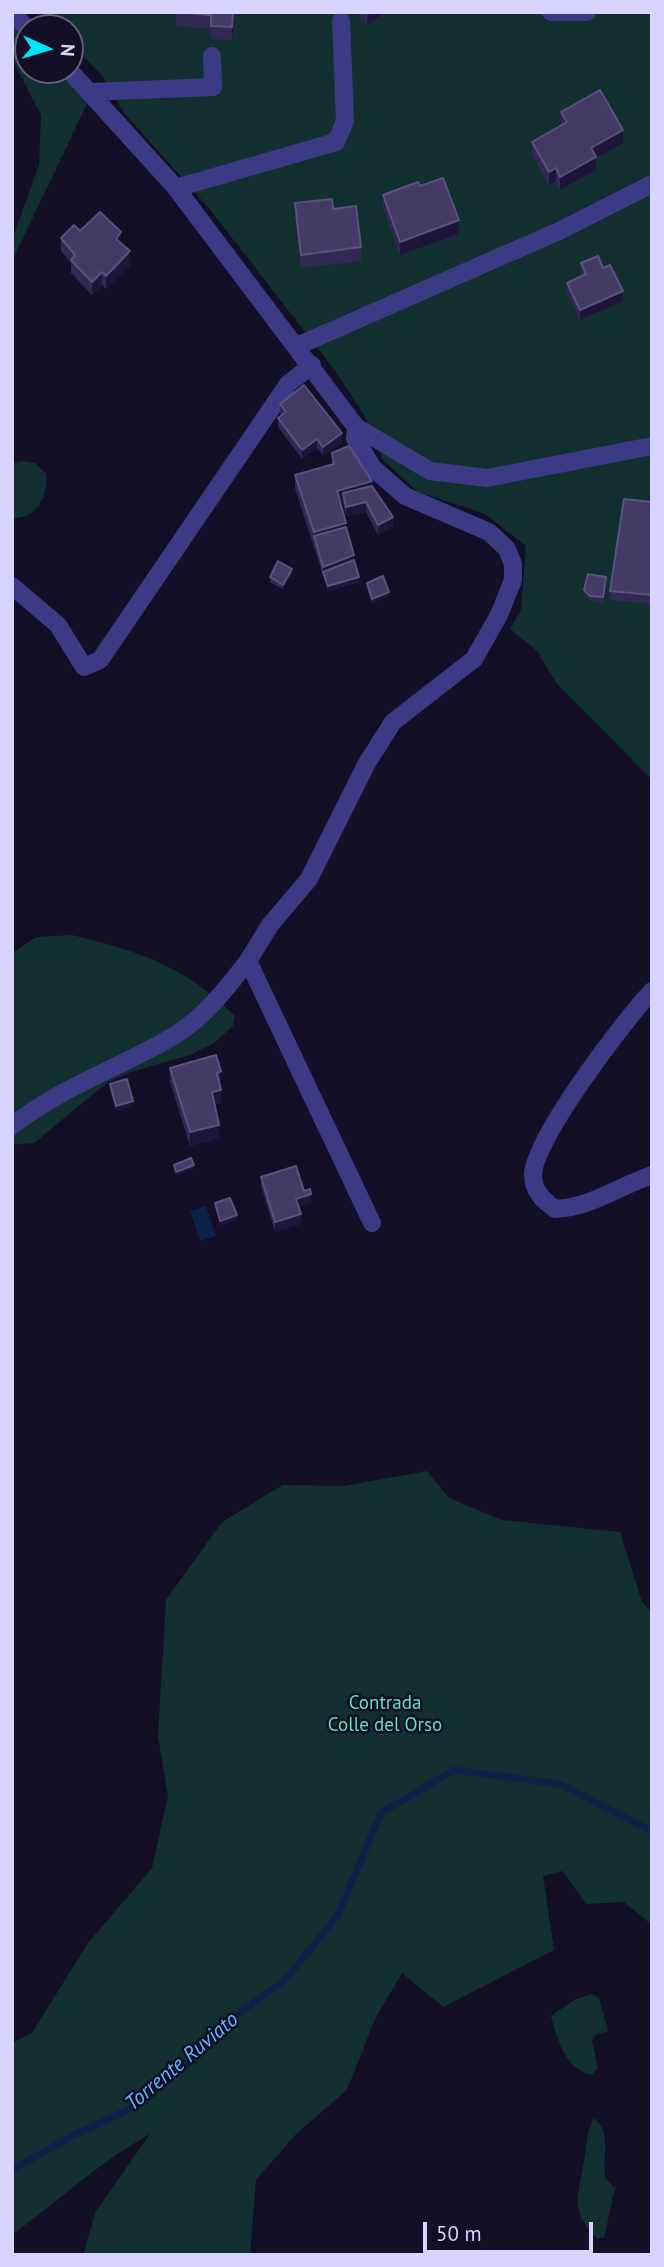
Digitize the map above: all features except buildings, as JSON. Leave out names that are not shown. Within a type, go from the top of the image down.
[{"type":"street","points":[[551,12],[587,12]]},
{"type":"street","points":[[176,188],[336,142],[345,121],[341,22]]},
{"type":"street","points":[[91,92],[212,87],[212,56]]},
{"type":"street","points":[[83,84],[176,188],[297,345],[356,427],[430,471],[487,478],[652,446]]},
{"type":"street","points":[[297,345],[559,231],[652,184]]},
{"type":"street","points":[[12,586],[58,625],[84,667],[100,660],[288,384],[312,365]]},
{"type":"street","points":[[12,1126],[33,1109],[78,1083],[173,1036],[216,1002],[248,961],[270,925],[309,879],[367,763],[393,722],[474,659],[499,615],[513,580],[513,564],[507,549],[489,532],[405,496],[373,468],[355,439],[356,427]]},
{"type":"street","points":[[248,961],[372,1223]]},
{"type":"street","points":[[652,991],[628,1017],[540,1147],[533,1175],[538,1195],[555,1209],[580,1208],[626,1184],[652,1175]]},
{"type":"green space","points":[[39,12],[652,12],[652,780],[557,684],[537,651],[510,629],[521,610],[526,546],[485,514],[418,492],[383,460],[364,415],[336,372],[208,207],[124,113],[102,75],[84,57],[84,14]]},
{"type":"green space","points":[[12,23],[14,63],[12,59]]},
{"type":"green space","points":[[25,84],[71,84],[88,102],[12,261],[12,240],[39,165],[41,115]]},
{"type":"green space","points":[[21,461],[35,463],[46,474],[45,490],[40,505],[35,510],[29,515],[12,518],[12,464]]},
{"type":"green space","points":[[72,935],[140,954],[179,973],[198,984],[235,1016],[233,1026],[214,1043],[190,1055],[131,1072],[108,1082],[34,1143],[12,1145],[12,953],[36,937]]},
{"type":"green space","name":"Contrada Colle del Orso","points":[[427,1471],[449,1498],[502,1520],[620,1532],[642,1602],[652,1612],[652,1925],[624,1902],[586,1904],[563,1871],[543,1876],[554,1950],[443,2007],[402,1973],[375,2019],[347,2090],[296,2134],[256,2180],[250,2255],[83,2255],[96,2211],[150,2134],[96,2169],[12,2235],[12,2043],[32,2033],[88,1943],[152,1868],[168,1796],[158,1736],[166,1600],[222,1522],[283,1485],[344,1486]]},
{"type":"green space","points":[[591,1994],[599,1998],[608,2031],[595,2035],[592,2041],[598,2068],[592,2075],[575,2067],[564,2053],[551,2016],[574,2000]]},
{"type":"green space","points":[[594,2118],[600,2124],[605,2139],[606,2179],[615,2188],[604,2238],[597,2238],[588,2228],[582,2219],[578,2201],[588,2134]]},
{"type":"water","points":[[206,1206],[216,1236],[200,1241],[190,1211]]},
{"type":"waterway","name":"Torrente Ruviato","points":[[12,2170],[72,2136],[134,2107],[190,2061],[218,2028],[285,1980],[338,1915],[381,1813],[454,1770],[560,1784],[652,1831]]}]
